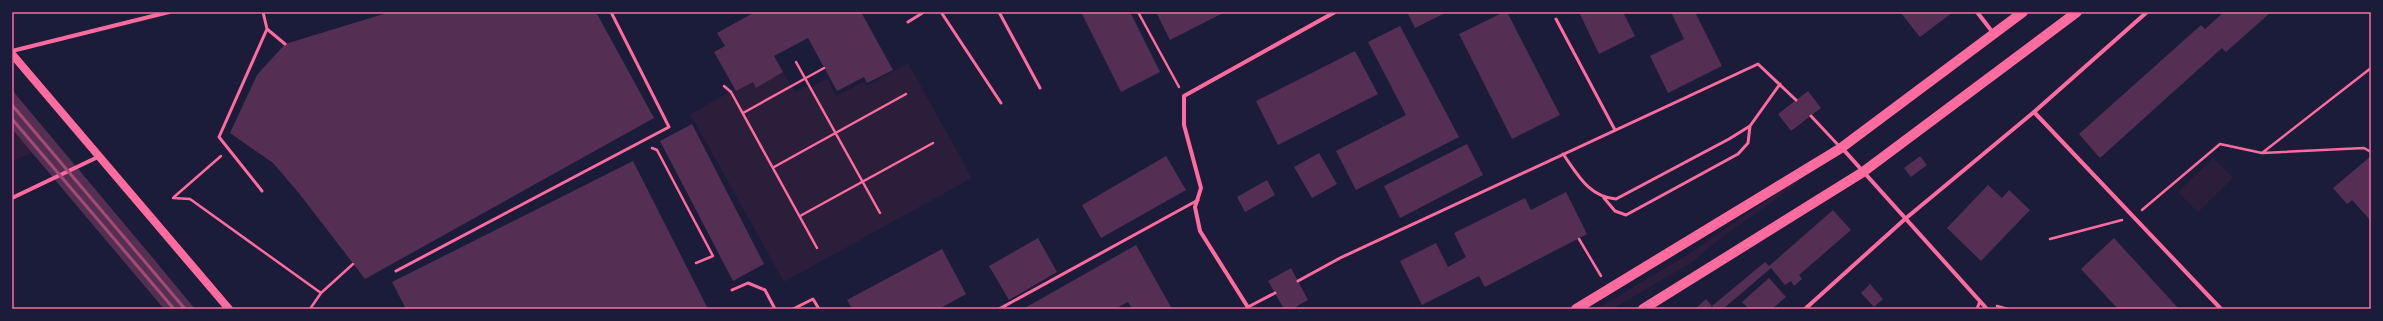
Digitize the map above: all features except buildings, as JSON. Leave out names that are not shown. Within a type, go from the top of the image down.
[{"type":"main road","points":[[1576,309],[1841,148],[2023,12]]},
{"type":"main road","points":[[1643,309],[1863,172],[2077,12]]},
{"type":"main road","points":[[12,54],[100,156],[228,309]]},
{"type":"street","points":[[12,50],[169,12]]},
{"type":"street","points":[[1249,308],[1200,232],[1195,208],[1201,188],[1184,125],[1184,96],[1335,12]]},
{"type":"street","points":[[1977,12],[1994,34]]},
{"type":"street","points":[[1805,309],[1905,218],[2034,112],[2147,12]]},
{"type":"street","points":[[2034,112],[2221,309]]},
{"type":"street","points":[[1841,148],[1986,309]]},
{"type":"street","points":[[12,198],[100,156]]},
{"type":"lane","points":[[262,191],[219,137],[267,29],[263,12]]},
{"type":"lane","points":[[396,271],[669,127],[611,12]]},
{"type":"lane","points":[[908,22],[924,12]]},
{"type":"lane","points":[[941,12],[1001,103]]},
{"type":"lane","points":[[999,12],[1040,88]]},
{"type":"lane","points":[[1556,19],[1615,130]]},
{"type":"lane","points":[[267,29],[286,44]]},
{"type":"lane","points":[[1298,281],[1340,258],[1758,64],[1796,100]]},
{"type":"lane","points":[[1604,198],[1616,199],[1729,140],[1750,126],[1780,84]]},
{"type":"lane","points":[[1811,116],[1841,148]]},
{"type":"lane","points":[[1563,154],[1587,188],[1604,198],[1615,211],[1626,215],[1738,154],[1748,143],[1750,126]]},
{"type":"lane","points":[[999,309],[1198,200]]},
{"type":"lane","points":[[732,290],[748,283],[765,290],[775,309]]},
{"type":"lane","points":[[1249,308],[1275,293]]},
{"type":"lane","points":[[793,309],[813,298],[818,309]]},
{"type":"lane","points":[[1977,309],[1980,301]]},
{"type":"path","points":[[1138,12],[1184,96]]},
{"type":"path","points":[[796,62],[880,213]]},
{"type":"path","points":[[743,113],[824,68]]},
{"type":"path","points":[[2262,153],[2371,68]]},
{"type":"path","points":[[724,86],[731,92],[774,167],[817,248]]},
{"type":"path","points":[[774,167],[906,94]]},
{"type":"path","points":[[800,216],[933,143]]},
{"type":"path","points":[[2050,239],[2134,217],[2220,144],[2262,153],[2364,148],[2371,152]]},
{"type":"path","points":[[228,149],[173,198],[190,199],[321,293]]},
{"type":"path","points":[[657,150],[713,256],[696,263]]},
{"type":"path","points":[[1579,239],[1601,276]]},
{"type":"path","points":[[310,309],[321,293],[353,264]]},
{"type":"shaded area","points":[[908,63],[972,178],[784,282],[690,114],[735,89],[736,91],[753,82],[756,87],[783,72],[795,92],[809,85],[810,88],[827,78],[836,96],[865,81],[867,86]]},
{"type":"shaded area","points":[[12,129],[32,152],[12,162]]},
{"type":"shaded area","points":[[2213,158],[2233,178],[2198,212],[2178,192]]},
{"type":"shaded area","points":[[1798,179],[1798,183],[1717,241],[1691,263],[1612,309],[1597,309],[1687,255]]},
{"type":"railway","points":[[12,105],[185,309]]},
{"type":"railway","points":[[12,119],[174,309]]}]
